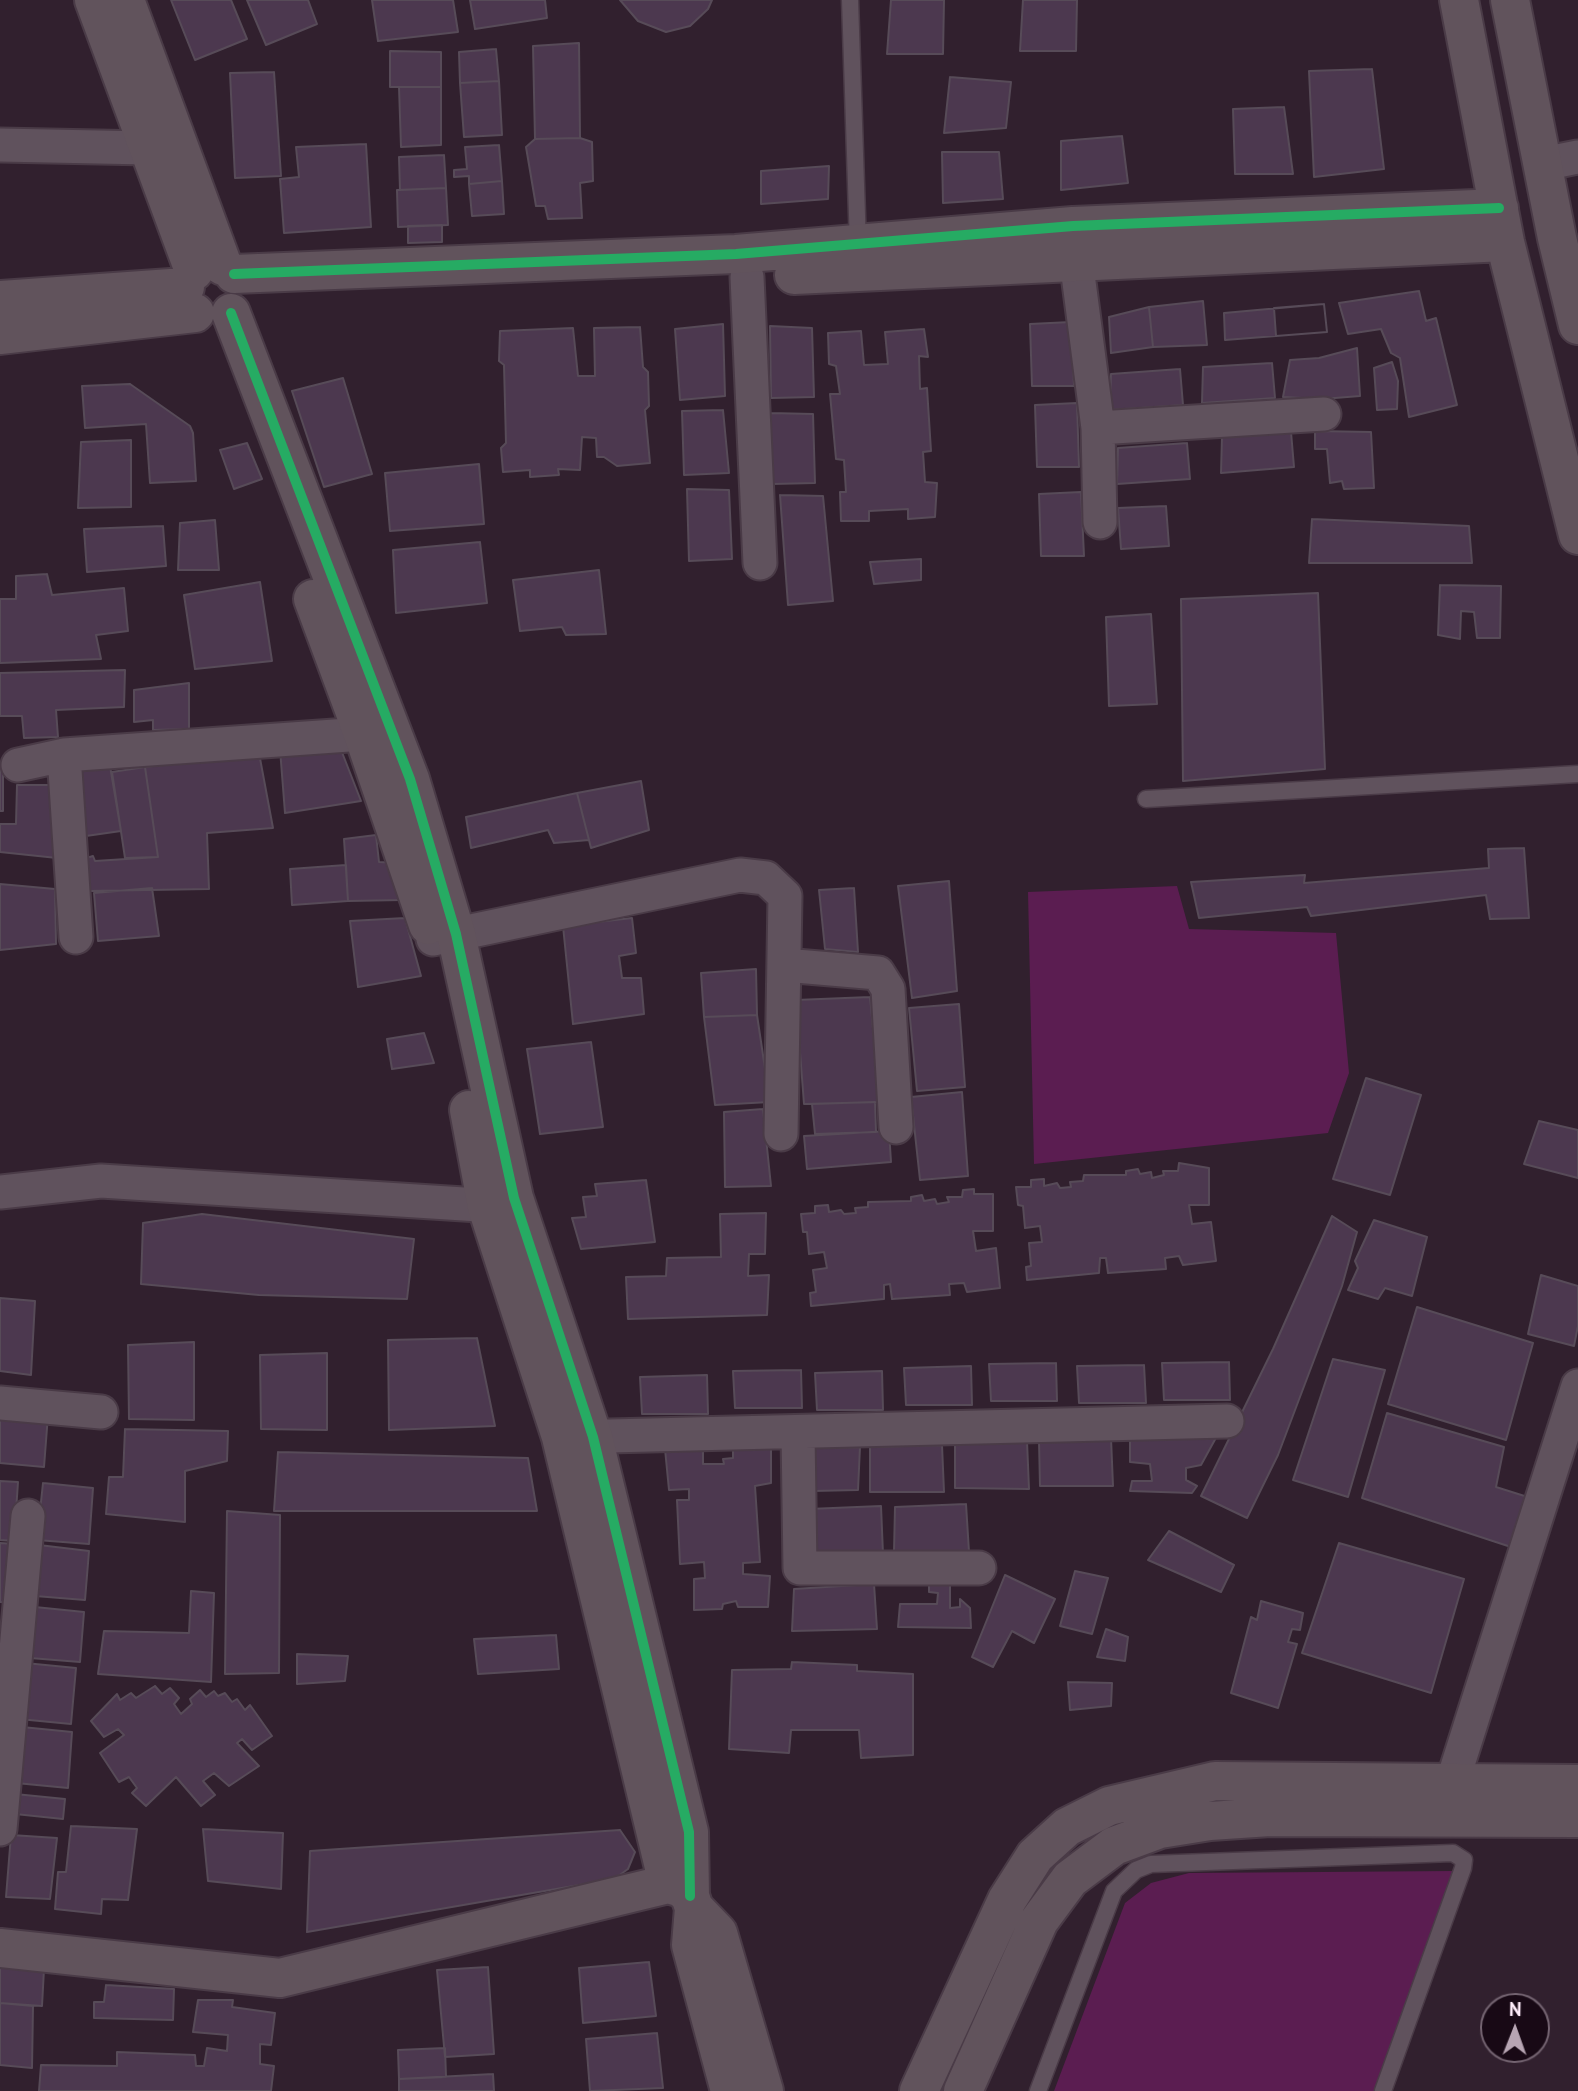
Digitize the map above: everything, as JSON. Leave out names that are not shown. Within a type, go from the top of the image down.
[{"type":"street","points":[[94,0],[148,148],[214,293],[410,779],[444,936],[451,1008],[502,1207],[577,1437],[684,1896],[691,1945],[730,2091]]},
{"type":"street","points":[[125,0],[214,293],[363,734],[444,936]]},
{"type":"street","points":[[1459,0],[1502,225],[1578,535]]},
{"type":"street","points":[[1510,0],[1560,161],[1578,325]]},
{"type":"street","points":[[0,145],[148,148]]},
{"type":"street","points":[[0,335],[214,293],[736,254],[859,258],[1074,244],[1502,225]]},
{"type":"street","points":[[1074,244],[1098,428],[1100,522]]},
{"type":"street","points":[[0,300],[747,277],[859,258]]},
{"type":"street","points":[[747,277],[760,563]]},
{"type":"street","points":[[1098,428],[1324,414]]},
{"type":"street","points":[[18,765],[64,755],[363,734]]},
{"type":"street","points":[[64,755],[76,937]]},
{"type":"street","points":[[444,936],[740,875],[766,878],[785,896],[781,1134]]},
{"type":"street","points":[[784,965],[878,974],[888,989],[896,1127]]},
{"type":"street","points":[[0,1192],[101,1181],[502,1207]]},
{"type":"street","points":[[1452,1783],[1578,1386]]},
{"type":"street","points":[[0,1403],[100,1412]]},
{"type":"street","points":[[577,1437],[1227,1421]]},
{"type":"street","points":[[798,1433],[800,1568],[979,1568]]},
{"type":"street","points":[[0,1829],[28,1516]]},
{"type":"street","points":[[919,2091],[1007,1900],[1035,1856],[1067,1827],[1109,1806],[1215,1781],[1578,1784]]},
{"type":"street","points":[[963,2091],[1039,1921],[1070,1879],[1114,1846],[1160,1829],[1210,1821],[1270,1817],[1578,1818]]},
{"type":"street","points":[[0,1948],[280,1978],[684,1896]]},
{"type":"street","points":[[684,1896],[718,1933],[764,2091]]},
{"type":"lane","points":[[850,0],[859,258]]},
{"type":"lane","points":[[1146,799],[1578,774]]},
{"type":"lane","points":[[1038,2091],[1114,1891],[1136,1870],[1151,1864],[1453,1853],[1464,1860],[1463,1868],[1383,2091]]},
{"type":"shaded area","points":[[1177,886],[1189,929],[1336,933],[1349,1073],[1328,1133],[1034,1164],[1028,892]]},
{"type":"shaded area","points":[[1454,1871],[1376,2091],[1054,2091],[1125,1903],[1151,1883],[1189,1873]]},
{"type":"building","points":[[171,0],[231,0],[247,39],[195,60]]},
{"type":"building","points":[[247,0],[308,0],[317,24],[266,45]]},
{"type":"building","points":[[372,0],[453,0],[458,32],[378,41]]},
{"type":"building","points":[[470,0],[545,0],[547,18],[475,29]]},
{"type":"building","points":[[620,0],[712,0],[708,9],[690,26],[666,32],[638,21]]},
{"type":"building","points":[[891,0],[944,0],[943,54],[887,54]]},
{"type":"building","points":[[1023,0],[1077,0],[1076,51],[1020,51]]},
{"type":"building","points":[[579,43],[580,138],[535,139],[533,46]]},
{"type":"building","points":[[496,49],[499,81],[460,83],[459,52]]},
{"type":"building","points":[[390,51],[441,52],[441,87],[390,87]]},
{"type":"building","points":[[1372,69],[1384,169],[1314,177],[1309,71]]},
{"type":"building","points":[[274,72],[281,176],[235,178],[230,73]]},
{"type":"building","points":[[950,77],[1011,82],[1006,128],[944,133]]},
{"type":"building","points":[[499,81],[502,135],[464,137],[460,83]]},
{"type":"building","points":[[399,87],[441,87],[441,145],[401,147]]},
{"type":"building","points":[[1284,107],[1293,174],[1235,174],[1233,109]]},
{"type":"building","points":[[1122,136],[1128,183],[1061,190],[1061,141]]},
{"type":"building","points":[[580,138],[592,142],[593,181],[580,183],[582,218],[548,219],[545,206],[536,206],[526,147],[535,139]]},
{"type":"building","points":[[366,144],[371,227],[284,233],[280,179],[299,177],[296,147]]},
{"type":"building","points":[[499,145],[502,181],[469,184],[469,176],[454,177],[454,170],[467,169],[465,147]]},
{"type":"building","points":[[942,152],[999,152],[1003,199],[943,203]]},
{"type":"building","points":[[444,155],[446,188],[400,190],[399,157]]},
{"type":"building","points":[[829,166],[828,199],[761,204],[761,171]]},
{"type":"building","points":[[502,181],[504,214],[472,216],[469,184]]},
{"type":"building","points":[[446,188],[448,225],[398,227],[397,190]]},
{"type":"building","points":[[442,225],[442,242],[408,243],[408,226]]},
{"type":"building","points":[[1419,291],[1426,321],[1436,318],[1457,405],[1409,417],[1400,358],[1391,353],[1381,329],[1348,334],[1339,303]]},
{"type":"building","points":[[1203,301],[1207,345],[1153,347],[1149,307]]},
{"type":"building","points":[[1324,304],[1327,332],[1225,340],[1224,313]]},
{"type":"building","points":[[1324,304],[1327,332],[1276,336],[1274,308]]},
{"type":"building","points":[[1149,307],[1153,347],[1111,353],[1109,317]]},
{"type":"building","points":[[1071,322],[1074,386],[1032,386],[1030,324]]},
{"type":"building","points":[[723,324],[725,396],[680,400],[675,329]]},
{"type":"building","points":[[770,326],[812,328],[814,397],[771,398]]},
{"type":"building","points":[[640,327],[643,367],[648,372],[649,406],[645,410],[650,463],[617,466],[604,457],[597,457],[596,438],[582,437],[580,470],[558,469],[559,475],[530,477],[530,470],[503,472],[501,448],[506,443],[504,365],[499,361],[500,331],[573,328],[578,376],[595,376],[594,328]]},
{"type":"building","points":[[924,329],[928,357],[919,356],[920,389],[927,388],[931,451],[923,452],[925,482],[937,483],[935,517],[908,519],[908,509],[869,511],[869,521],[841,521],[840,492],[846,492],[844,460],[836,459],[830,394],[840,394],[836,366],[829,364],[828,333],[861,331],[864,365],[888,364],[885,332]]},
{"type":"building","points":[[1357,348],[1360,396],[1322,399],[1283,397],[1290,360],[1319,358]]},
{"type":"building","points":[[1392,362],[1398,381],[1397,409],[1377,410],[1374,368]]},
{"type":"building","points":[[1272,363],[1275,398],[1202,403],[1203,367]]},
{"type":"building","points":[[1180,369],[1183,405],[1110,410],[1111,374]]},
{"type":"building","points":[[343,378],[372,474],[324,487],[292,391]]},
{"type":"building","points":[[130,384],[190,426],[193,433],[196,481],[150,483],[146,424],[85,428],[82,386]]},
{"type":"building","points":[[1077,403],[1079,467],[1037,467],[1035,405]]},
{"type":"building","points":[[723,410],[729,473],[684,475],[682,411]]},
{"type":"building","points":[[770,413],[813,414],[815,483],[772,484]]},
{"type":"building","points":[[1315,431],[1371,432],[1374,488],[1344,489],[1342,481],[1330,483],[1327,449],[1315,449]]},
{"type":"building","points":[[1291,432],[1294,467],[1221,473],[1222,437]]},
{"type":"building","points":[[131,440],[131,507],[78,508],[81,442]]},
{"type":"building","points":[[247,443],[262,479],[234,489],[220,450]]},
{"type":"building","points":[[1187,443],[1190,479],[1117,484],[1118,448]]},
{"type":"building","points":[[479,464],[484,524],[390,531],[385,473]]},
{"type":"building","points":[[687,489],[729,490],[732,559],[689,561]]},
{"type":"building","points":[[1081,492],[1084,556],[1041,556],[1039,494]]},
{"type":"building","points":[[780,495],[823,496],[833,601],[788,605]]},
{"type":"building","points":[[1166,506],[1169,546],[1121,549],[1118,508]]},
{"type":"building","points":[[1312,519],[1469,526],[1472,563],[1309,563]]},
{"type":"building","points":[[215,520],[219,570],[178,570],[180,523]]},
{"type":"building","points":[[163,526],[166,566],[87,572],[84,529]]},
{"type":"building","points":[[480,542],[487,603],[396,613],[393,550]]},
{"type":"building","points":[[921,559],[921,580],[874,584],[870,562]]},
{"type":"building","points":[[599,570],[606,634],[566,635],[562,627],[520,631],[513,580]]},
{"type":"building","points":[[47,574],[52,595],[124,588],[128,631],[96,635],[101,659],[0,663],[0,599],[16,599],[16,576]]},
{"type":"building","points":[[260,582],[272,661],[195,669],[184,595]]},
{"type":"building","points":[[1440,585],[1501,586],[1500,638],[1477,638],[1474,612],[1461,611],[1460,639],[1438,635]]},
{"type":"building","points":[[1318,593],[1325,769],[1183,781],[1181,599]]},
{"type":"building","points":[[1151,614],[1157,704],[1109,706],[1106,617]]},
{"type":"building","points":[[125,670],[124,707],[56,710],[58,737],[24,738],[22,716],[0,716],[0,673]]},
{"type":"building","points":[[189,683],[189,729],[153,730],[153,720],[134,722],[134,690]]},
{"type":"building","points":[[338,742],[361,801],[285,813],[280,749]]},
{"type":"building","points":[[259,753],[273,828],[207,833],[209,889],[87,891],[83,859],[93,856],[95,861],[158,857],[145,767]]},
{"type":"building","points":[[0,762],[3,762],[3,811],[0,811]]},
{"type":"building","points":[[110,766],[121,831],[79,837],[70,771]]},
{"type":"building","points":[[145,767],[158,857],[125,858],[112,772]]},
{"type":"building","points":[[641,781],[649,830],[591,848],[577,793]]},
{"type":"building","points":[[17,785],[53,785],[57,858],[0,852],[0,824],[16,824]]},
{"type":"building","points":[[577,793],[589,840],[554,843],[548,830],[471,848],[466,817]]},
{"type":"building","points":[[376,835],[379,862],[396,863],[402,900],[348,901],[344,839]]},
{"type":"building","points":[[1524,848],[1529,918],[1490,919],[1486,895],[1311,916],[1307,907],[1199,918],[1191,882],[1305,875],[1304,883],[1489,868],[1488,849]]},
{"type":"building","points":[[346,865],[348,901],[292,905],[290,869]]},
{"type":"building","points":[[949,881],[957,991],[912,998],[898,886]]},
{"type":"building","points":[[0,884],[55,889],[56,944],[0,950]]},
{"type":"building","points":[[152,888],[159,936],[98,941],[94,893]]},
{"type":"building","points":[[854,888],[858,952],[825,949],[819,890]]},
{"type":"building","points":[[405,918],[421,976],[358,987],[350,921]]},
{"type":"building","points":[[632,918],[636,953],[619,956],[622,978],[641,978],[644,1014],[573,1024],[563,926]]},
{"type":"building","points":[[756,969],[757,1015],[704,1017],[701,973]]},
{"type":"building","points":[[870,997],[880,1102],[804,1104],[796,1000]]},
{"type":"building","points":[[959,1004],[965,1087],[917,1091],[909,1008]]},
{"type":"building","points":[[757,1015],[770,1102],[715,1105],[704,1017]]},
{"type":"building","points":[[424,1033],[434,1063],[392,1069],[387,1039]]},
{"type":"building","points":[[591,1042],[603,1127],[540,1134],[527,1049]]},
{"type":"building","points":[[1366,1078],[1421,1095],[1390,1195],[1333,1179]]},
{"type":"building","points":[[962,1092],[968,1176],[920,1180],[911,1097]]},
{"type":"building","points":[[875,1102],[876,1132],[815,1134],[812,1104]]},
{"type":"building","points":[[763,1109],[771,1186],[725,1187],[724,1112]]},
{"type":"building","points":[[1539,1121],[1578,1130],[1578,1178],[1524,1164]]},
{"type":"building","points":[[889,1131],[891,1162],[807,1169],[804,1136]]},
{"type":"building","points":[[1179,1163],[1209,1168],[1209,1205],[1189,1205],[1192,1224],[1211,1222],[1216,1261],[1183,1265],[1179,1256],[1165,1258],[1166,1269],[1108,1273],[1106,1258],[1100,1258],[1099,1273],[1027,1280],[1026,1267],[1031,1266],[1029,1243],[1042,1242],[1040,1226],[1025,1228],[1023,1206],[1018,1205],[1016,1187],[1031,1187],[1031,1180],[1044,1179],[1044,1186],[1057,1183],[1060,1188],[1071,1187],[1070,1182],[1083,1181],[1084,1175],[1126,1175],[1126,1171],[1138,1169],[1140,1174],[1151,1172],[1152,1178],[1164,1175],[1163,1171],[1178,1171]]},
{"type":"building","points":[[646,1180],[655,1242],[581,1249],[572,1218],[586,1217],[583,1197],[597,1196],[595,1184]]},
{"type":"building","points":[[974,1189],[974,1194],[993,1194],[993,1231],[973,1231],[976,1251],[996,1248],[1000,1288],[967,1292],[964,1283],[949,1284],[950,1295],[892,1299],[890,1284],[884,1285],[884,1299],[811,1306],[810,1293],[816,1292],[813,1270],[827,1268],[824,1252],[809,1254],[807,1232],[803,1232],[801,1214],[815,1213],[815,1206],[828,1205],[829,1212],[841,1210],[844,1214],[856,1213],[855,1208],[868,1207],[868,1202],[911,1201],[911,1197],[922,1195],[924,1201],[935,1199],[937,1204],[949,1202],[947,1197],[962,1197],[963,1190]]},
{"type":"building","points":[[766,1213],[765,1254],[749,1254],[748,1276],[769,1275],[767,1315],[628,1319],[626,1277],[666,1276],[667,1258],[721,1257],[720,1214]]},
{"type":"building","points":[[202,1214],[414,1239],[407,1299],[259,1295],[141,1284],[143,1223]]},
{"type":"building","points":[[1332,1216],[1357,1232],[1342,1286],[1278,1455],[1247,1518],[1201,1496],[1273,1349]]},
{"type":"building","points":[[1374,1220],[1427,1237],[1412,1296],[1385,1288],[1378,1299],[1348,1290],[1358,1268],[1355,1261]]},
{"type":"building","points":[[1541,1275],[1578,1286],[1578,1326],[1574,1346],[1528,1334]]},
{"type":"building","points":[[0,1298],[35,1301],[31,1375],[0,1371]]},
{"type":"building","points":[[1417,1307],[1533,1343],[1506,1440],[1388,1404]]},
{"type":"building","points":[[477,1338],[495,1426],[389,1430],[388,1340]]},
{"type":"building","points":[[194,1342],[194,1420],[129,1419],[128,1345]]},
{"type":"building","points":[[327,1353],[327,1430],[261,1429],[260,1355]]},
{"type":"building","points":[[1333,1359],[1385,1370],[1348,1497],[1293,1480]]},
{"type":"building","points":[[1229,1362],[1230,1400],[1164,1400],[1162,1363]]},
{"type":"building","points":[[1056,1363],[1057,1401],[991,1401],[989,1364]]},
{"type":"building","points":[[1144,1365],[1146,1403],[1079,1403],[1077,1366]]},
{"type":"building","points":[[971,1366],[972,1405],[906,1405],[904,1368]]},
{"type":"building","points":[[801,1370],[802,1408],[735,1408],[733,1371]]},
{"type":"building","points":[[882,1371],[883,1410],[817,1410],[815,1373]]},
{"type":"building","points":[[707,1375],[708,1414],[642,1414],[640,1377]]},
{"type":"building","points":[[0,1412],[48,1415],[44,1467],[0,1463]]},
{"type":"building","points":[[1387,1413],[1504,1447],[1496,1487],[1534,1499],[1514,1548],[1362,1498]]},
{"type":"building","points":[[125,1429],[228,1431],[227,1461],[185,1471],[185,1522],[106,1514],[109,1477],[123,1477]]},
{"type":"building","points":[[1217,1436],[1201,1465],[1186,1468],[1186,1480],[1197,1486],[1192,1493],[1130,1491],[1132,1481],[1152,1481],[1150,1464],[1130,1462],[1130,1440]]},
{"type":"building","points":[[1111,1438],[1113,1486],[1040,1486],[1039,1441]]},
{"type":"building","points":[[1027,1441],[1029,1489],[955,1488],[955,1444]]},
{"type":"building","points":[[942,1445],[944,1492],[870,1492],[870,1447]]},
{"type":"building","points":[[771,1447],[771,1483],[755,1486],[760,1562],[743,1563],[743,1574],[770,1576],[768,1607],[738,1607],[736,1601],[723,1604],[722,1609],[694,1610],[694,1579],[705,1578],[704,1562],[680,1564],[677,1500],[689,1500],[689,1489],[669,1490],[665,1449],[703,1448],[703,1464],[724,1464],[723,1459],[733,1458],[733,1448]]},
{"type":"building","points":[[860,1447],[858,1490],[812,1491],[812,1448]]},
{"type":"building","points":[[278,1452],[528,1458],[537,1511],[274,1511]]},
{"type":"building","points":[[0,1481],[18,1482],[14,1541],[0,1540]]},
{"type":"building","points":[[43,1483],[93,1488],[89,1544],[37,1540]]},
{"type":"building","points":[[966,1504],[969,1552],[894,1552],[895,1507]]},
{"type":"building","points":[[881,1506],[883,1554],[808,1554],[809,1509]]},
{"type":"building","points":[[227,1511],[280,1515],[279,1673],[225,1674]]},
{"type":"building","points":[[1169,1531],[1234,1565],[1221,1592],[1148,1560]]},
{"type":"building","points":[[0,1543],[15,1544],[10,1603],[0,1602]]},
{"type":"building","points":[[1339,1543],[1464,1579],[1431,1693],[1302,1653]]},
{"type":"building","points":[[39,1545],[89,1551],[85,1600],[35,1596]]},
{"type":"building","points":[[1075,1571],[1108,1578],[1092,1634],[1060,1626]]},
{"type":"building","points":[[1005,1575],[1055,1599],[1034,1643],[1012,1631],[993,1667],[972,1657]]},
{"type":"building","points":[[929,1583],[950,1583],[950,1608],[960,1607],[960,1599],[970,1608],[971,1628],[898,1627],[900,1604],[937,1604],[938,1593],[929,1592]]},
{"type":"building","points":[[874,1584],[877,1629],[792,1631],[794,1589]]},
{"type":"building","points":[[191,1591],[214,1593],[211,1682],[98,1674],[104,1631],[189,1633]]},
{"type":"building","points":[[1261,1601],[1303,1613],[1300,1630],[1292,1629],[1288,1642],[1297,1644],[1278,1708],[1231,1693],[1251,1617],[1257,1620]]},
{"type":"building","points":[[35,1607],[84,1612],[80,1662],[30,1658]]},
{"type":"building","points":[[1106,1629],[1128,1637],[1125,1661],[1097,1657]]},
{"type":"building","points":[[556,1635],[559,1669],[478,1674],[474,1639]]},
{"type":"building","points":[[297,1654],[348,1656],[345,1681],[297,1684]]},
{"type":"building","points":[[792,1662],[857,1665],[857,1671],[913,1674],[913,1755],[861,1758],[859,1730],[791,1730],[789,1753],[729,1749],[732,1670],[791,1669]]},
{"type":"building","points":[[25,1663],[76,1668],[71,1724],[19,1719]]},
{"type":"building","points":[[1068,1682],[1112,1683],[1111,1706],[1070,1710]]},
{"type":"building","points":[[155,1686],[162,1694],[170,1688],[179,1698],[174,1704],[181,1714],[192,1704],[190,1699],[200,1690],[206,1697],[214,1691],[218,1696],[225,1693],[232,1702],[237,1699],[245,1710],[250,1705],[272,1736],[252,1750],[242,1739],[237,1743],[259,1766],[229,1786],[214,1773],[203,1781],[215,1795],[201,1806],[176,1777],[146,1806],[132,1793],[137,1788],[129,1777],[119,1782],[100,1753],[124,1735],[118,1729],[104,1737],[91,1721],[117,1694],[120,1700],[131,1693],[136,1698]]},
{"type":"building","points":[[22,1727],[72,1732],[68,1788],[16,1783]]},
{"type":"building","points":[[15,1794],[65,1799],[63,1819],[15,1814]]},
{"type":"building","points":[[71,1826],[137,1829],[128,1900],[102,1899],[101,1914],[55,1909],[58,1872],[66,1872]]},
{"type":"building","points":[[203,1829],[283,1833],[281,1889],[208,1881]]},
{"type":"building","points":[[620,1830],[635,1852],[628,1869],[614,1879],[307,1932],[310,1851]]},
{"type":"building","points":[[11,1835],[57,1838],[50,1899],[6,1897]]},
{"type":"building","points":[[649,1962],[656,2016],[583,2023],[579,1968]]},
{"type":"building","points":[[0,1967],[44,1969],[42,2006],[0,2003]]},
{"type":"building","points":[[488,1967],[494,2054],[445,2057],[437,1970]]},
{"type":"building","points":[[106,1985],[174,1989],[173,2020],[94,2018],[94,2002],[104,2002]]},
{"type":"building","points":[[198,2000],[233,2000],[232,2007],[275,2013],[271,2045],[260,2044],[260,2064],[274,2066],[271,2091],[39,2091],[41,2065],[117,2066],[117,2052],[195,2055],[196,2066],[204,2066],[207,2048],[227,2051],[228,2035],[193,2032]]},
{"type":"building","points":[[0,2003],[33,2006],[32,2068],[0,2065]]},
{"type":"building","points":[[657,2033],[663,2088],[590,2091],[586,2039]]},
{"type":"building","points":[[445,2048],[446,2077],[399,2079],[398,2050]]},
{"type":"building","points":[[493,2074],[494,2091],[399,2091],[399,2079]]},
{"type":"cycle path","points":[[234,274],[736,254],[1073,226],[1499,208]]},
{"type":"cycle path","points":[[231,313],[410,779],[456,934],[514,1198],[593,1437],[689,1832],[690,1896]]}]
